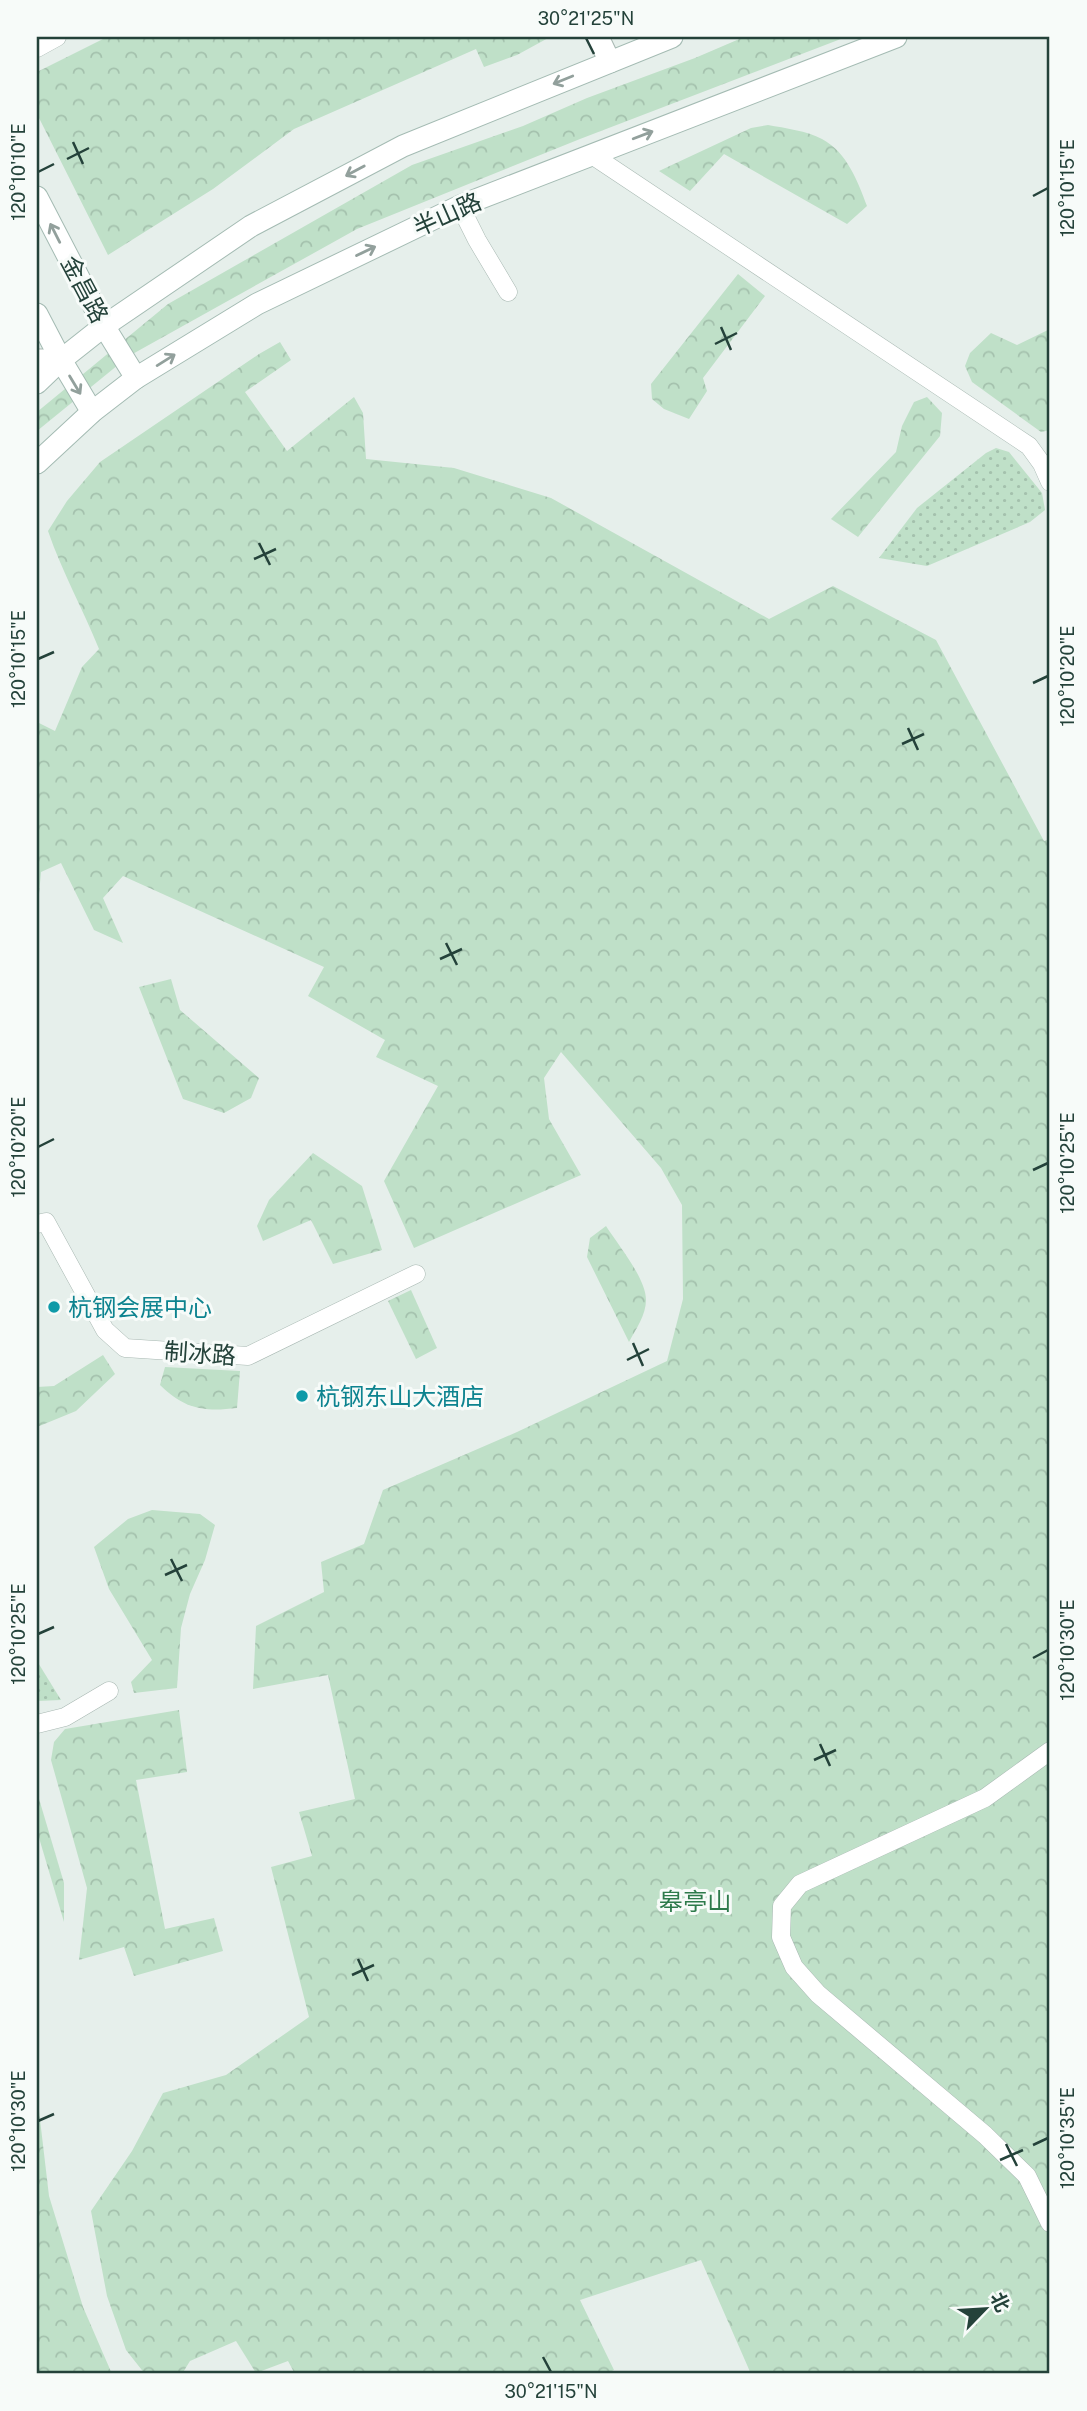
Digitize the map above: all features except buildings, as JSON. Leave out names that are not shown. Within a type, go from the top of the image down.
[{"type":"main road","points":[[598,37],[610,62]]},
{"type":"main road","points":[[37,383],[104,326],[251,226],[403,146],[672,37]]},
{"type":"main road","name":"半山路","points":[[37,463],[92,412],[136,378],[257,304],[460,206],[896,37]]},
{"type":"main road","name":"金昌路","points":[[37,197],[104,326],[136,378]]},
{"type":"main road","points":[[37,314],[92,412]]},
{"type":"main road","points":[[37,360],[61,360]]},
{"type":"street","points":[[37,48],[57,37]]},
{"type":"street","points":[[592,155],[1029,446],[1042,464],[1050,482]]},
{"type":"street","points":[[460,206],[508,292]]},
{"type":"street","name":"制冰路","points":[[37,1224],[46,1222],[105,1330],[125,1348],[248,1356],[416,1274]]},
{"type":"street","points":[[37,1724],[65,1717],[109,1691]]},
{"type":"street","points":[[1050,1751],[985,1798],[800,1884],[782,1906],[782,1937],[794,1966],[818,1994],[985,2135],[1027,2176],[1050,2223]]},
{"type":"green space","points":[[107,37],[550,37],[517,55],[484,67],[476,49],[294,129],[213,189],[108,255],[37,114],[37,72]]},
{"type":"green space","points":[[744,37],[846,37],[580,139],[357,229],[129,356],[37,431],[37,412],[168,304],[412,165],[523,126]]},
{"type":"green space","points":[[768,125],[810,134],[831,145],[850,168],[867,206],[847,224],[724,154],[690,191],[659,171],[751,128]]},
{"type":"green space","points":[[738,274],[765,296],[703,378],[707,391],[689,419],[664,409],[652,399],[651,384]]},
{"type":"green space","points":[[1050,329],[1050,430],[1041,432],[972,382],[965,366],[970,353],[991,333],[1017,345]]},
{"type":"green space","name":"皋亭山","points":[[280,342],[291,360],[245,392],[287,451],[354,397],[363,413],[366,459],[454,468],[551,498],[769,619],[833,586],[936,640],[1044,841],[1050,839],[1050,2374],[751,2374],[701,2260],[580,2300],[614,2370],[606,2374],[295,2374],[288,2361],[256,2373],[236,2341],[190,2361],[182,2374],[145,2374],[126,2350],[107,2296],[91,2211],[132,2151],[163,2093],[226,2075],[309,2017],[271,1867],[312,1856],[299,1812],[355,1799],[328,1675],[253,1689],[256,1626],[324,1592],[321,1562],[364,1544],[383,1490],[517,1432],[667,1361],[683,1299],[682,1205],[661,1168],[561,1052],[544,1078],[549,1119],[581,1175],[414,1248],[384,1181],[438,1086],[376,1057],[385,1040],[308,996],[324,967],[123,876],[103,898],[123,943],[94,930],[61,863],[41,872],[37,917],[37,722],[55,731],[82,667],[99,649],[48,531],[67,501],[100,462]]},
{"type":"green space","points":[[927,397],[942,413],[940,436],[858,537],[831,519],[896,452],[902,426],[914,402]]},
{"type":"green space","points":[[996,448],[1009,452],[1042,493],[1045,510],[1030,522],[927,566],[879,558],[917,508]]},
{"type":"green space","points":[[171,979],[180,1010],[259,1078],[251,1098],[224,1113],[183,1099],[139,987]]},
{"type":"green space","points":[[313,1153],[362,1186],[382,1250],[333,1264],[311,1220],[263,1241],[257,1226],[269,1200]]},
{"type":"green space","points":[[606,1226],[637,1272],[645,1291],[644,1311],[629,1342],[587,1257],[590,1238]]},
{"type":"green space","points":[[411,1290],[437,1348],[416,1359],[388,1301]]},
{"type":"green space","points":[[103,1355],[115,1374],[76,1411],[37,1427],[37,1387],[54,1386]]},
{"type":"green space","points":[[165,1367],[240,1371],[237,1408],[204,1409],[186,1404],[160,1385]]},
{"type":"green space","points":[[152,1510],[200,1514],[215,1525],[205,1560],[190,1594],[181,1628],[177,1688],[134,1693],[131,1682],[152,1660],[109,1589],[94,1547],[128,1519]]},
{"type":"green space","points":[[37,1661],[61,1700],[37,1701]]},
{"type":"green space","points":[[179,1710],[187,1772],[136,1780],[165,1929],[214,1918],[223,1951],[134,1976],[124,1947],[79,1960],[87,1888],[51,1760],[54,1742],[65,1729]]},
{"type":"green space","points":[[37,1792],[64,1883],[64,1922],[37,1831]]},
{"type":"green space","points":[[37,2094],[49,2196],[83,2307],[112,2374],[37,2374]]},
{"type":"place","name":"杭钢会展中心","points":[[54,1307]]},
{"type":"place","name":"杭钢东山大酒店","points":[[302,1396]]}]
